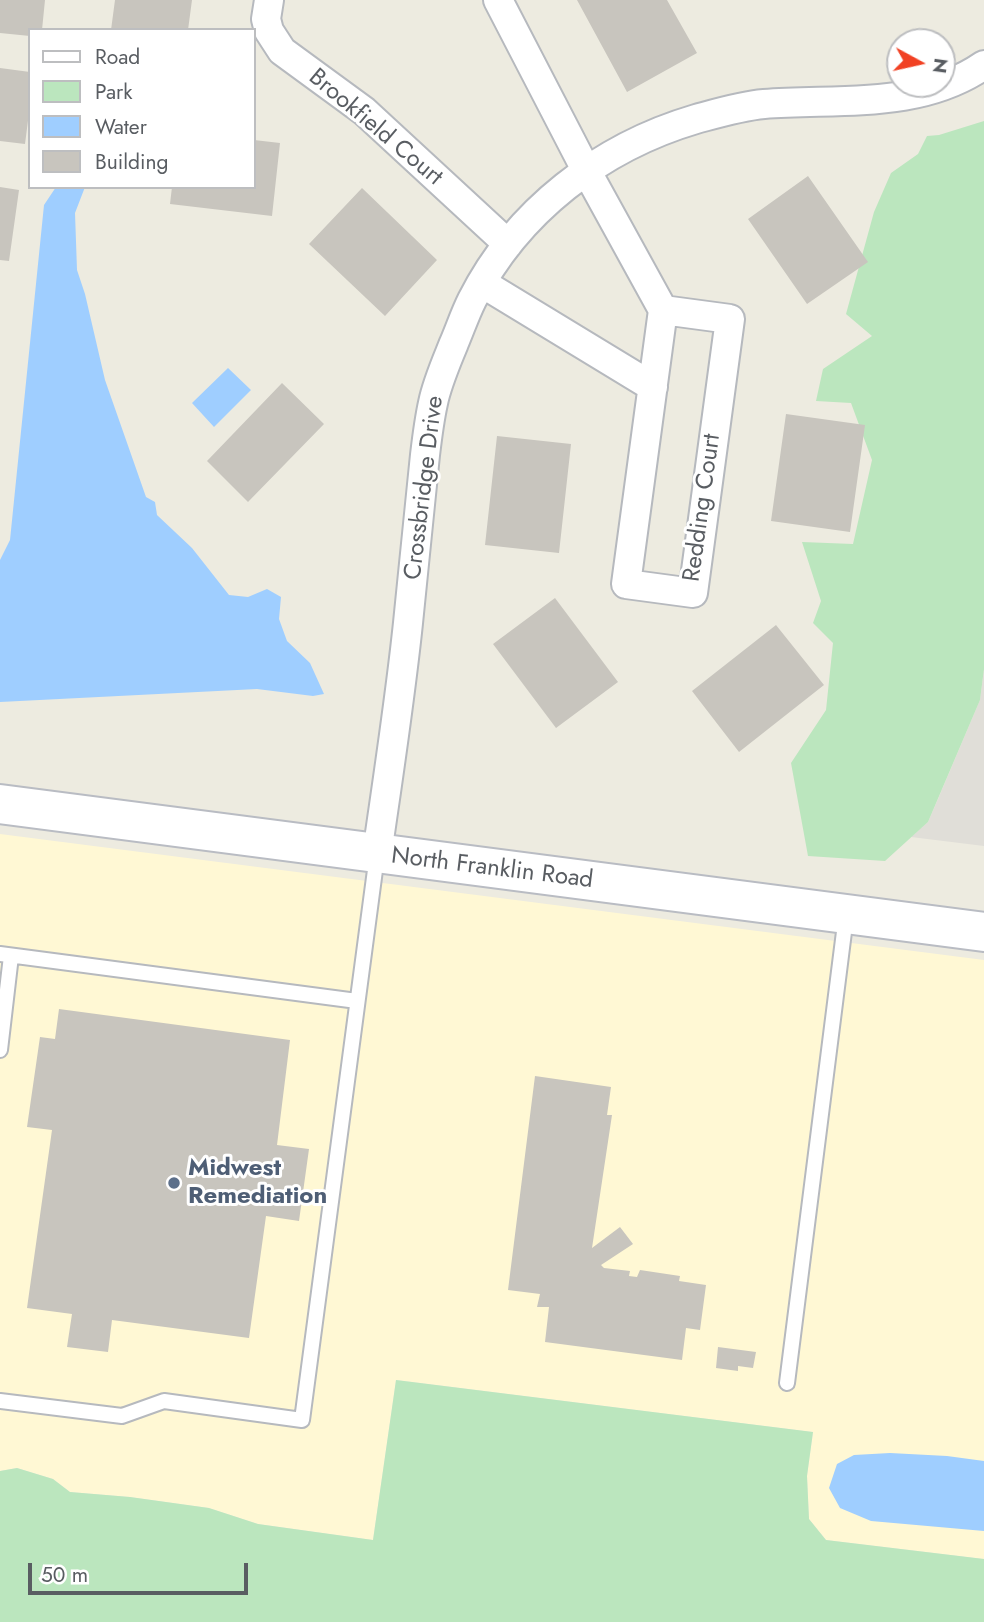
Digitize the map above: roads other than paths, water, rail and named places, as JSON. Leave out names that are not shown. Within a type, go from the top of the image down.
[{"type":"main road","name":"North Franklin Road","points":[[0,804],[984,932]]},
{"type":"street","name":"Brookfield Court","points":[[269,0],[266,19],[269,30],[282,51],[364,111],[508,244]]},
{"type":"street","points":[[498,0],[586,170],[663,310]]},
{"type":"street","name":"Crossbridge Drive","points":[[377,854],[408,625],[431,413],[446,362],[467,310],[508,244],[532,216],[563,187],[586,170],[649,135],[731,110],[762,104],[909,96],[948,86],[984,65]]},
{"type":"street","points":[[482,283],[653,387]]},
{"type":"street","name":"Redding Court","points":[[663,310],[730,319],[693,593],[626,584],[663,310]]},
{"type":"lane","points":[[0,1401],[122,1416],[164,1401],[302,1420],[377,854]]},
{"type":"lane","points":[[787,1383],[846,915]]},
{"type":"lane","points":[[0,1049],[6,955],[358,1001]]},
{"type":"water","points":[[55,189],[84,189],[75,213],[77,270],[105,380],[146,497],[155,502],[157,515],[192,548],[229,595],[248,597],[267,589],[281,597],[279,619],[287,641],[310,663],[324,694],[313,696],[257,689],[0,702],[0,560],[10,540],[44,205]]},
{"type":"water","points":[[228,368],[251,390],[214,427],[192,403]]},
{"type":"water","points":[[890,1453],[984,1461],[984,1531],[871,1521],[840,1508],[829,1488],[837,1464],[854,1455]]},
{"type":"place","name":"Midwest Remediation","points":[[174,1183]]}]
